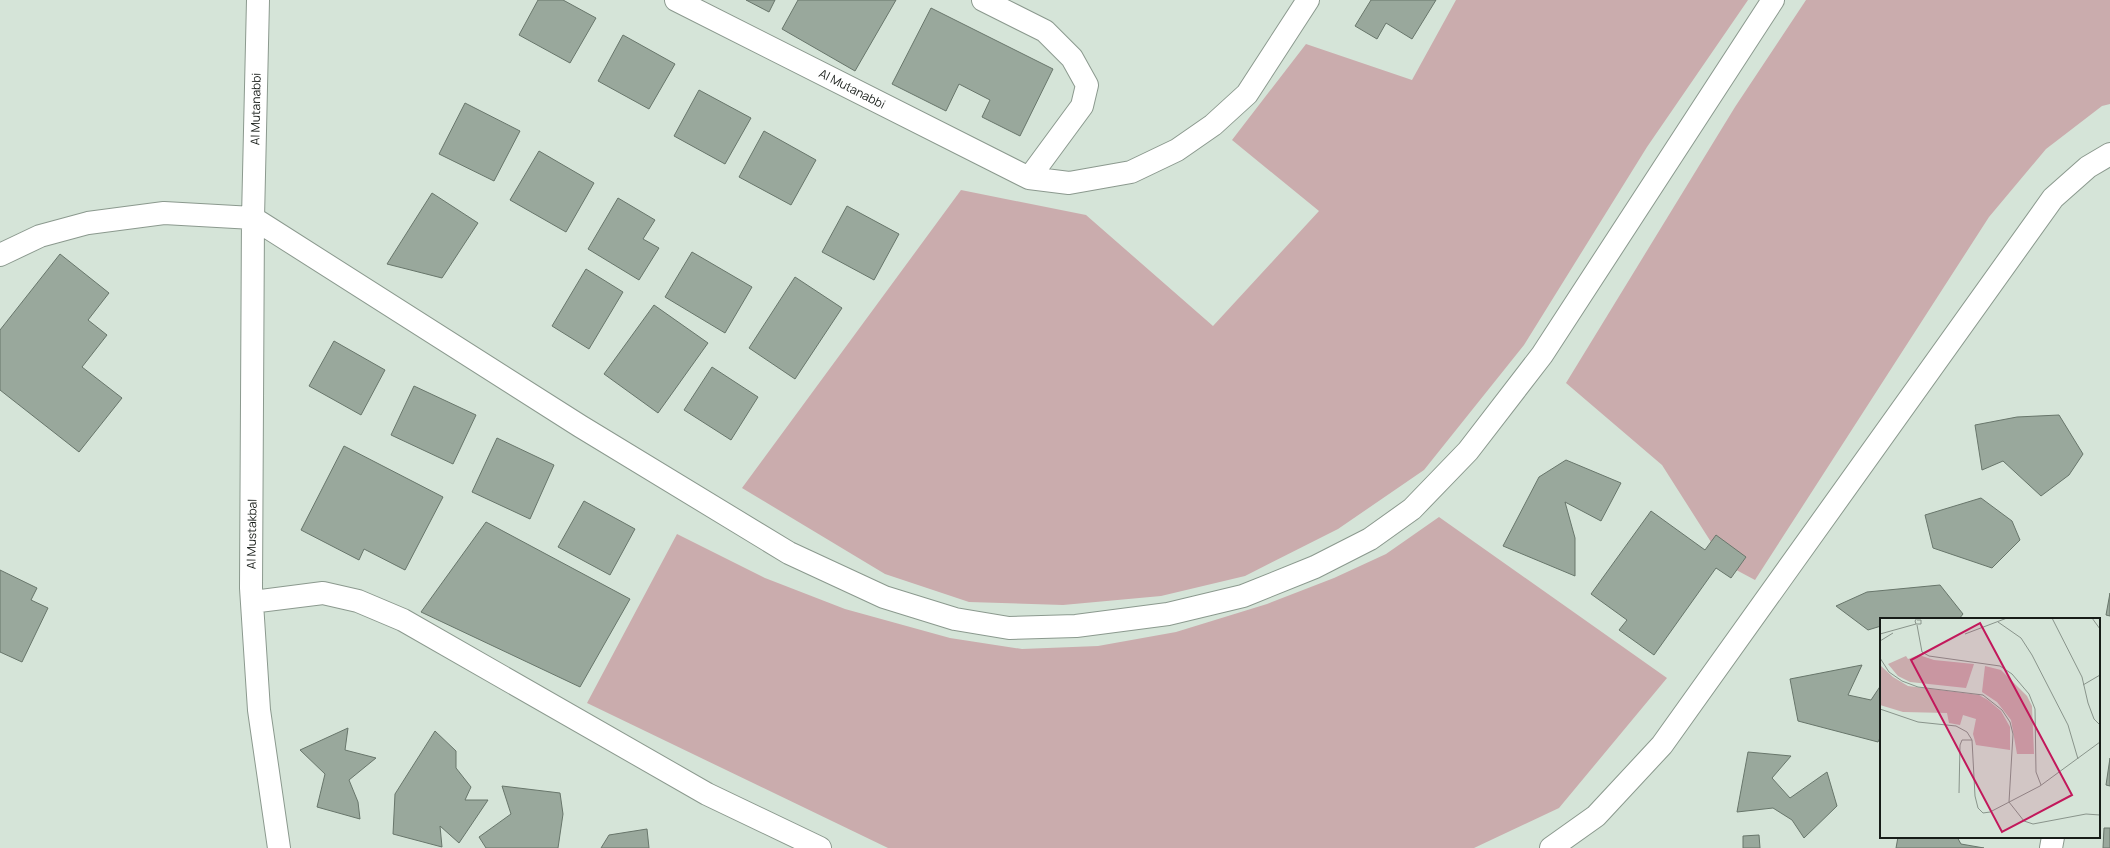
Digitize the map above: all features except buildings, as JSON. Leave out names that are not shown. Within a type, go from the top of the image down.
[{"type":"street","name":"Al Mutanabbi","points":[[253,218],[258,0]]},
{"type":"street","name":"Al Mutanabbi","points":[[676,0],[1029,178],[1069,183],[1131,172],[1177,150],[1213,125],[1247,94],[1308,0]]},
{"type":"street","points":[[983,0],[1044,31],[1072,58],[1087,85],[1082,106],[1064,133],[1029,178]]},
{"type":"street","points":[[0,255],[40,236],[88,222],[164,213],[253,218],[574,422],[789,553],[884,597],[955,619],[1010,628],[1076,626],[1168,614],[1243,596],[1315,567],[1370,539],[1412,509],[1468,451],[1542,355],[1773,0]]},
{"type":"street","points":[[1551,848],[1596,816],[1662,745],[2053,198],[2088,167],[2110,154]]},
{"type":"street","name":"Al Mustakbal","points":[[253,218],[252,602],[260,710],[280,848]]},
{"type":"street","points":[[252,602],[322,593],[358,601],[403,620],[707,794],[820,848]]},
{"type":"street","points":[[2051,848],[2053,838]]},
{"type":"shaded area","points":[[1456,0],[1748,0],[1647,147],[1524,345],[1424,470],[1338,529],[1245,576],[1161,596],[1063,605],[969,602],[885,574],[742,488],[961,190],[1086,215],[1213,326],[1319,211],[1232,140],[1306,44],[1412,80]]},
{"type":"shaded area","points":[[1806,0],[2110,0],[2110,104],[2102,106],[2046,149],[1989,217],[1755,580],[1725,564],[1662,465],[1566,383],[1735,107]]},
{"type":"shaded area","points":[[1439,517],[1667,678],[1559,808],[1474,848],[888,848],[587,703],[677,534],[765,578],[845,609],[950,638],[1022,649],[1098,646],[1176,632],[1267,604],[1334,578],[1386,554]]}]
